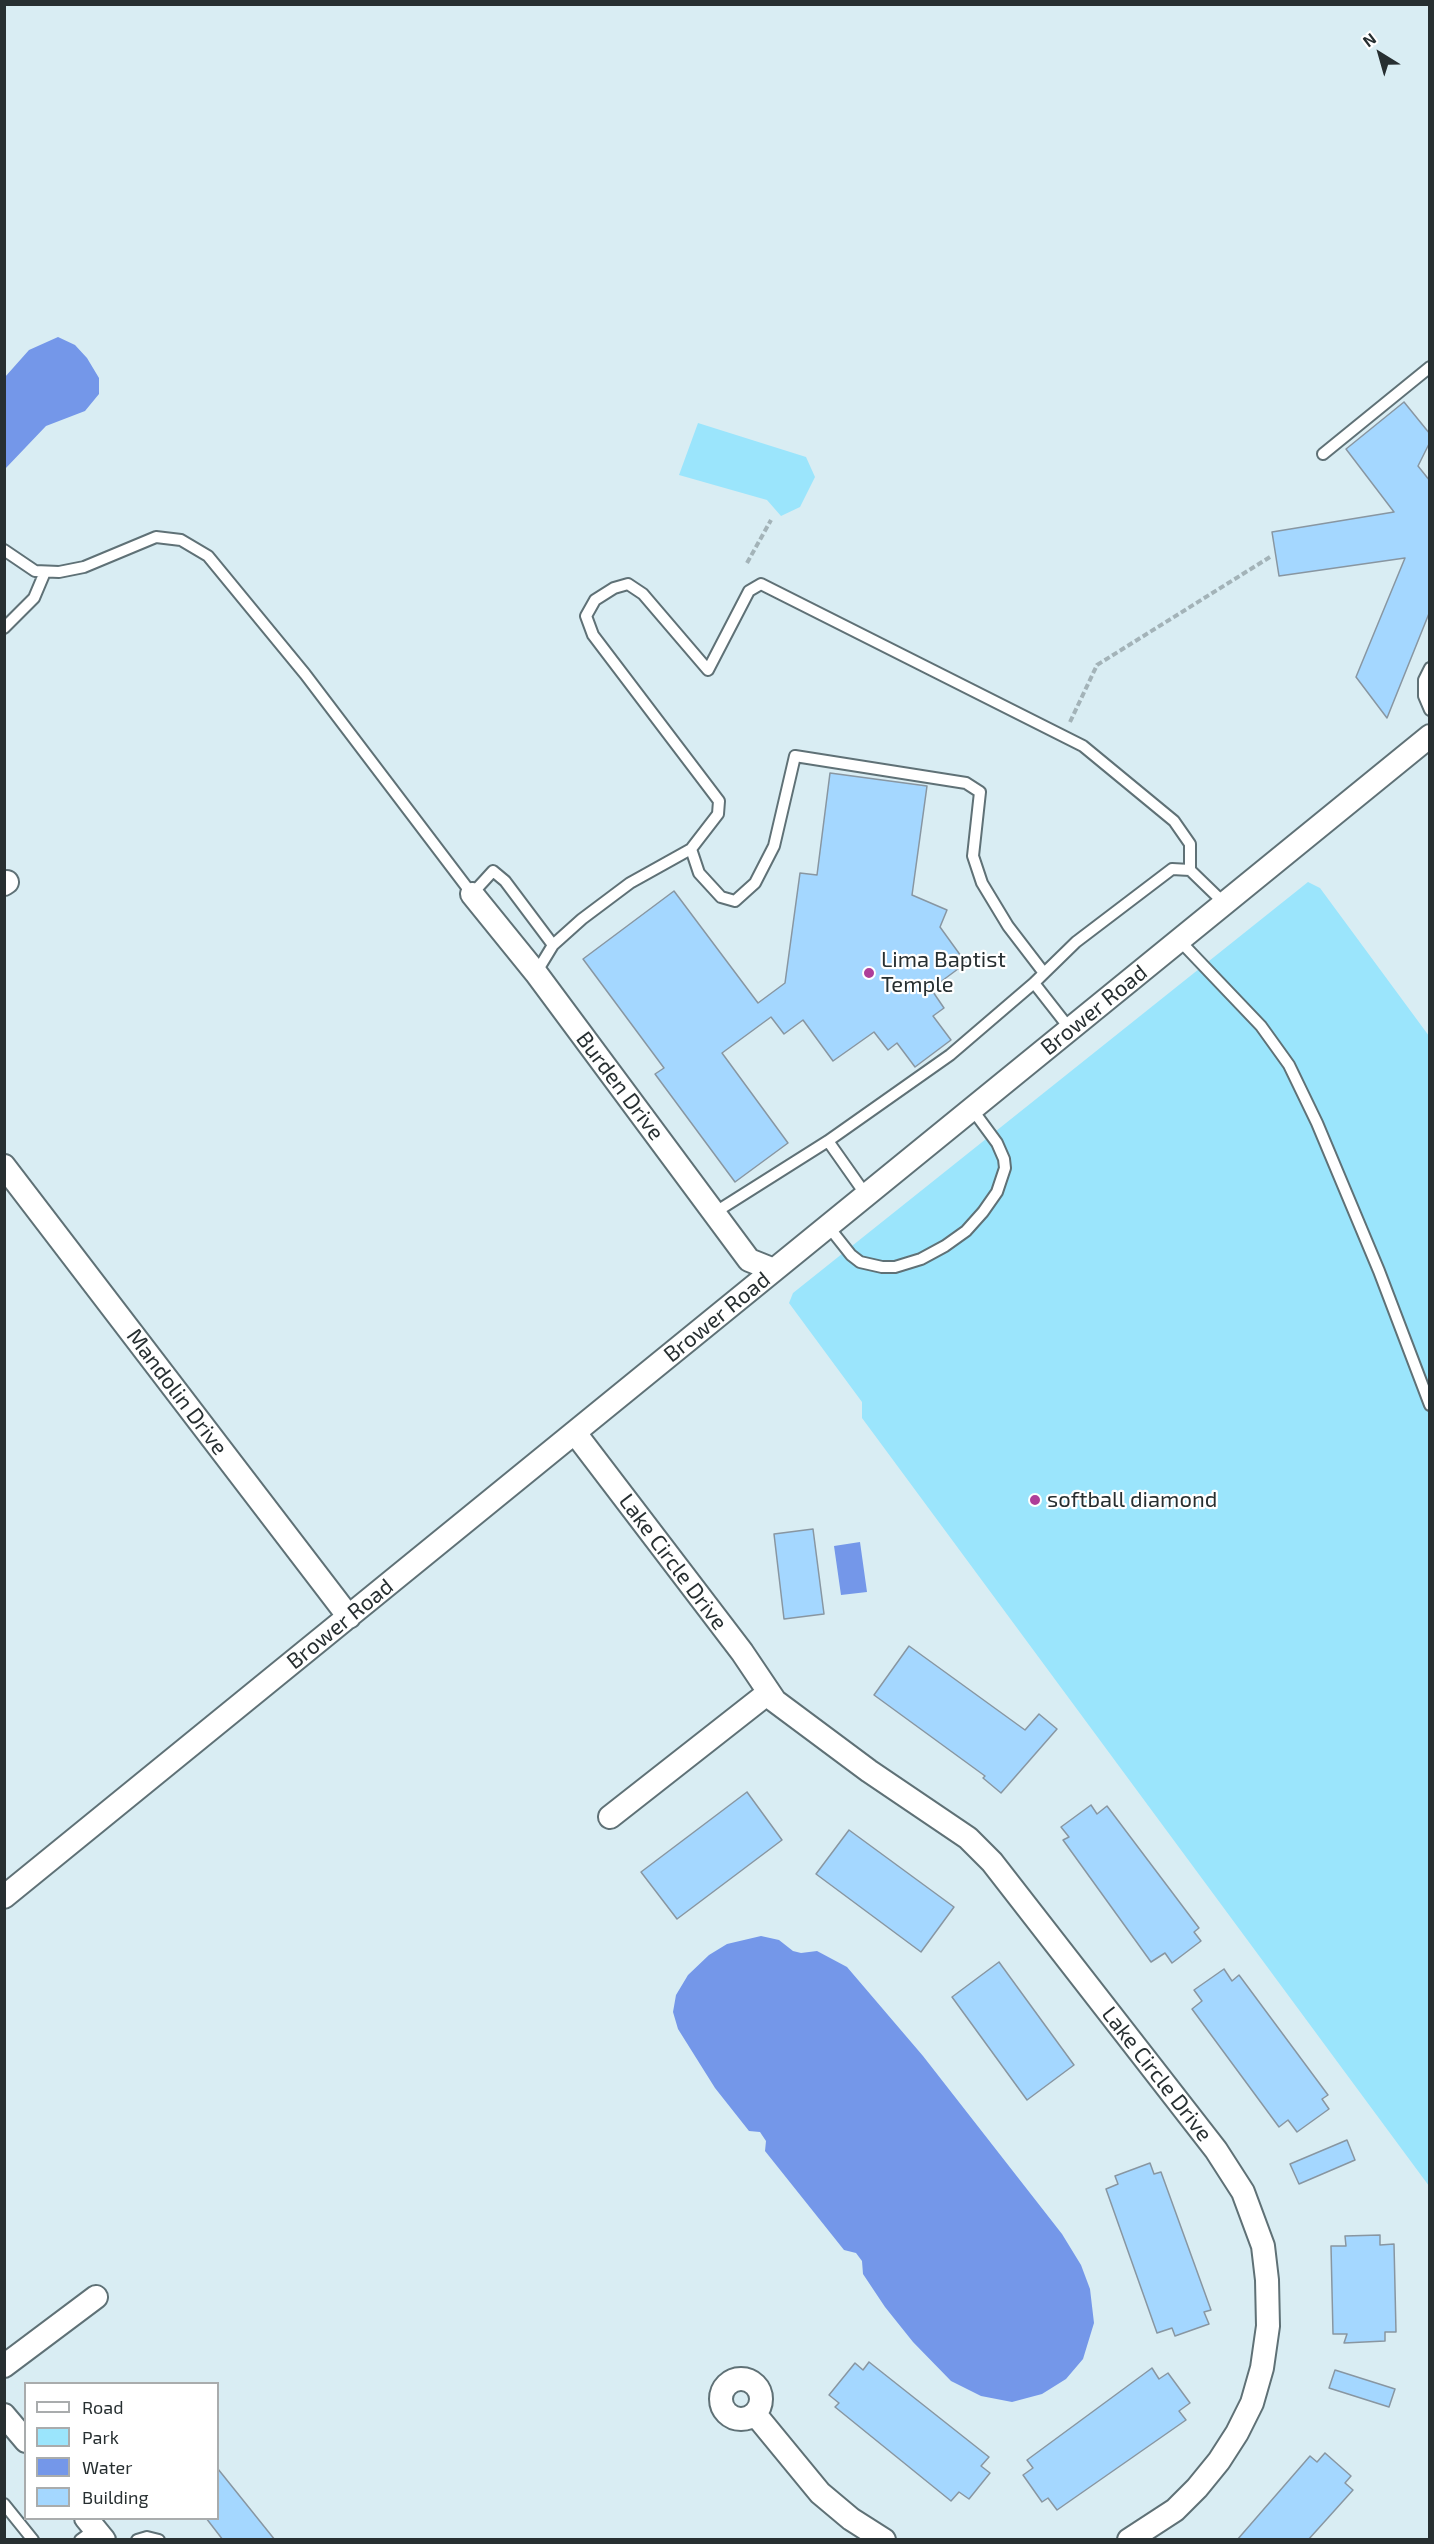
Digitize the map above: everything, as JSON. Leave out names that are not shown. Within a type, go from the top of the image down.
[{"type":"street","name":"Brower Road","points":[[4,1897],[1430,736]]},
{"type":"street","name":"Burden Drive","points":[[472,894],[536,973],[749,1260],[774,1270]]},
{"type":"street","name":"Mandolin Drive","points":[[4,1166],[349,1617]]},
{"type":"street","name":"Lake Circle Drive","points":[[575,1433],[742,1652],[768,1693],[869,1771],[968,1838],[992,1862],[1216,2150],[1243,2192],[1263,2246],[1267,2280],[1268,2326],[1262,2368],[1252,2403],[1219,2461],[1197,2488],[1175,2510],[1129,2540]]},
{"type":"street","points":[[610,1818],[768,1693]]},
{"type":"street","points":[[4,2366],[96,2297]]},
{"type":"street","points":[[755,2414],[820,2493],[851,2519],[884,2540]]},
{"type":"street","points":[[5,2418],[24,2439]]},
{"type":"lane","points":[[1323,454],[1430,367]]},
{"type":"lane","points":[[4,549],[35,571],[45,572],[84,567],[156,537],[181,540],[208,556],[305,674],[472,894],[493,871],[505,880],[553,945]]},
{"type":"lane","points":[[4,627],[34,598],[45,572]]},
{"type":"lane","points":[[536,973],[553,945],[582,919],[630,883],[691,849],[718,814],[719,801],[593,635],[586,616],[595,600],[614,588],[628,584],[643,594],[708,670],[749,591],[761,584],[1083,746],[1174,821],[1190,844],[1190,870]]},
{"type":"lane","points":[[1430,669],[1424,680],[1424,696],[1430,710]]},
{"type":"lane","points":[[691,849],[699,873],[721,897],[735,901],[755,883],[774,846],[795,756],[966,783],[980,792],[973,856],[982,882],[1008,926],[1044,973]]},
{"type":"lane","points":[[714,1213],[828,1141],[950,1055],[1034,983],[1076,942],[1172,869],[1190,870],[1224,903]]},
{"type":"lane","points":[[1179,940],[1261,1026],[1289,1065],[1317,1123],[1379,1271],[1430,1405]]},
{"type":"lane","points":[[1034,983],[1070,1029]]},
{"type":"lane","points":[[828,1226],[851,1255],[860,1262],[882,1267],[896,1267],[921,1259],[961,1234],[975,1222],[990,1203],[997,1192],[1005,1168],[997,1143],[972,1109]]},
{"type":"lane","points":[[828,1141],[866,1195]]},
{"type":"lane","points":[[4,2504],[33,2540]]},
{"type":"lane","points":[[137,2540],[147,2537],[159,2540]]},
{"type":"path","points":[[747,563],[771,520]]},
{"type":"path","points":[[1063,736],[1097,665],[1270,557]]},
{"type":"green space","points":[[698,423],[806,457],[815,477],[800,507],[781,516],[767,500],[679,475]]},
{"type":"green space","points":[[1308,882],[1320,888],[1429,1036],[1429,2186],[862,1418],[862,1402],[789,1303],[793,1293]]},
{"type":"water","points":[[58,337],[75,345],[87,358],[99,378],[99,394],[85,411],[46,426],[5,469],[5,377],[29,350]]},
{"type":"water","points":[[860,1542],[867,1592],[841,1595],[834,1546]]},
{"type":"water","points":[[761,1936],[779,1940],[793,1951],[801,1953],[817,1951],[847,1967],[923,2056],[1062,2234],[1081,2265],[1090,2289],[1094,2323],[1083,2359],[1066,2379],[1042,2394],[1012,2402],[981,2396],[951,2381],[913,2342],[885,2307],[863,2274],[862,2261],[856,2253],[844,2250],[765,2151],[766,2141],[760,2132],[749,2131],[715,2088],[678,2029],[673,2012],[676,1995],[688,1975],[709,1955],[727,1944]]},
{"type":"building","points":[[1404,402],[1430,434],[1430,442],[1418,466],[1430,481],[1430,611],[1387,718],[1356,677],[1405,558],[1279,576],[1272,532],[1394,512],[1346,449]]},
{"type":"building","name":"Lima Baptist Temple","points":[[830,773],[927,786],[912,895],[947,910],[940,927],[966,963],[931,989],[944,1008],[933,1016],[951,1040],[915,1067],[897,1043],[888,1050],[874,1032],[833,1061],[803,1020],[784,1034],[771,1017],[722,1053],[788,1143],[735,1182],[655,1074],[664,1068],[583,959],[674,891],[758,1003],[785,983],[800,873],[817,875]]},
{"type":"building","points":[[813,1529],[824,1614],[784,1619],[774,1534]]},
{"type":"building","points":[[909,1646],[1025,1730],[1039,1714],[1057,1729],[1001,1793],[983,1778],[985,1776],[874,1695]]},
{"type":"building","points":[[747,1792],[782,1840],[677,1919],[641,1872]]},
{"type":"building","points":[[1091,1805],[1097,1814],[1107,1806],[1199,1928],[1194,1932],[1201,1941],[1172,1963],[1165,1953],[1151,1962],[1063,1840],[1069,1837],[1061,1827]]},
{"type":"building","points":[[849,1830],[954,1907],[921,1952],[816,1874]]},
{"type":"building","points":[[999,1962],[1074,2065],[1027,2100],[952,1997]]},
{"type":"building","points":[[1224,1969],[1232,1981],[1239,1975],[1328,2095],[1322,2099],[1329,2109],[1297,2132],[1288,2120],[1279,2127],[1192,2009],[1202,2001],[1194,1990]]},
{"type":"building","points":[[1347,2140],[1355,2160],[1299,2184],[1290,2164]]},
{"type":"building","points":[[1150,2163],[1154,2174],[1161,2172],[1211,2310],[1204,2312],[1209,2324],[1175,2336],[1172,2328],[1157,2333],[1106,2189],[1118,2184],[1115,2176]]},
{"type":"building","points":[[1380,2235],[1380,2245],[1394,2244],[1396,2332],[1385,2332],[1385,2341],[1344,2343],[1347,2334],[1333,2334],[1331,2246],[1346,2246],[1345,2236]]},
{"type":"building","points":[[869,2362],[989,2457],[981,2466],[990,2473],[969,2499],[959,2492],[951,2501],[835,2407],[839,2403],[829,2395],[855,2363],[863,2370]]},
{"type":"building","points":[[1152,2368],[1159,2379],[1168,2373],[1190,2403],[1179,2411],[1186,2420],[1057,2510],[1048,2498],[1042,2502],[1023,2475],[1033,2468],[1027,2460]]},
{"type":"building","points":[[1335,2370],[1395,2389],[1389,2407],[1329,2388]]},
{"type":"building","points":[[1325,2453],[1351,2476],[1345,2483],[1353,2490],[1308,2540],[1237,2540],[1310,2456],[1317,2462]]},
{"type":"building","points":[[219,2470],[275,2540],[223,2540],[208,2520],[219,2520]]},
{"type":"place","name":"Lima Baptist Temple","points":[[869,973]]},
{"type":"place","name":"softball diamond","points":[[1035,1500]]}]
